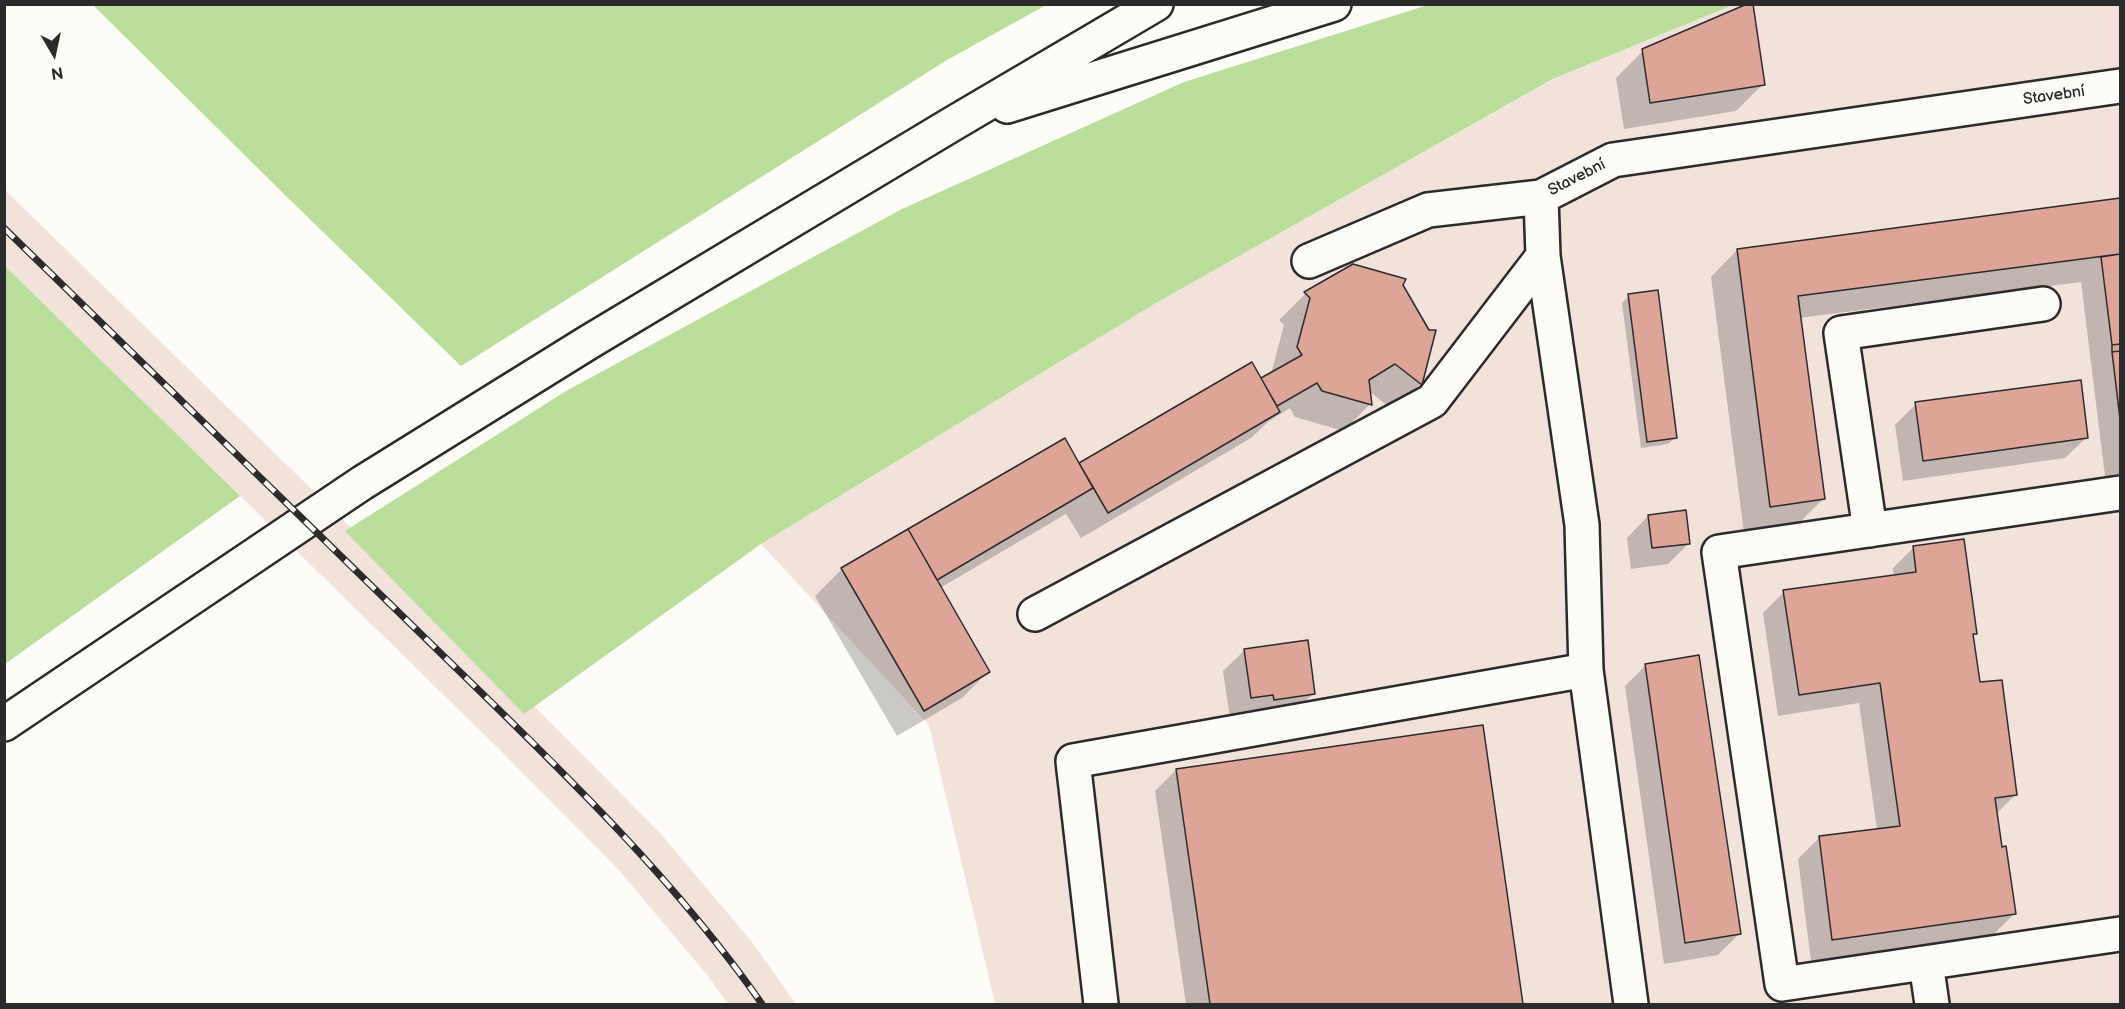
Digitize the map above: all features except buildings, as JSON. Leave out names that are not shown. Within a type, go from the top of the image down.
[{"type":"main road","points":[[4,724],[362,483],[589,342],[1156,4]]},
{"type":"main road","points":[[954,123],[1334,4]]},
{"type":"main road","name":"Stavební","points":[[1631,1005],[1586,670],[1582,525],[1543,256],[1541,197],[1613,160],[2121,86]]},
{"type":"main road","points":[[1309,261],[1428,210],[1541,197]]},
{"type":"main road","points":[[1035,614],[1432,401],[1543,256]]},
{"type":"main road","points":[[1870,530],[1841,333],[2043,304]]},
{"type":"main road","points":[[2121,494],[1719,552],[1782,984],[2121,934]]},
{"type":"main road","points":[[1101,1005],[1073,761],[1586,670]]},
{"type":"main road","points":[[1926,963],[1932,1005]]},
{"type":"shaded area","points":[[1733,5],[2120,5],[2120,1004],[995,1004],[929,725],[761,544],[1156,303],[1554,79]]},
{"type":"shaded area","points":[[4,189],[538,710],[660,833],[752,942],[796,1004],[728,1004],[708,976],[619,870],[499,749],[5,266]]},
{"type":"green space","points":[[93,5],[1046,5],[947,60],[461,366]]},
{"type":"green space","points":[[1428,5],[1733,5],[1553,79],[1156,303],[761,544],[524,714],[345,531],[566,391],[902,209],[1184,82]]},
{"type":"green space","points":[[5,266],[240,496],[4,664]]},
{"type":"railway","points":[[4,228],[513,723],[601,812],[685,905],[762,1004]]}]
